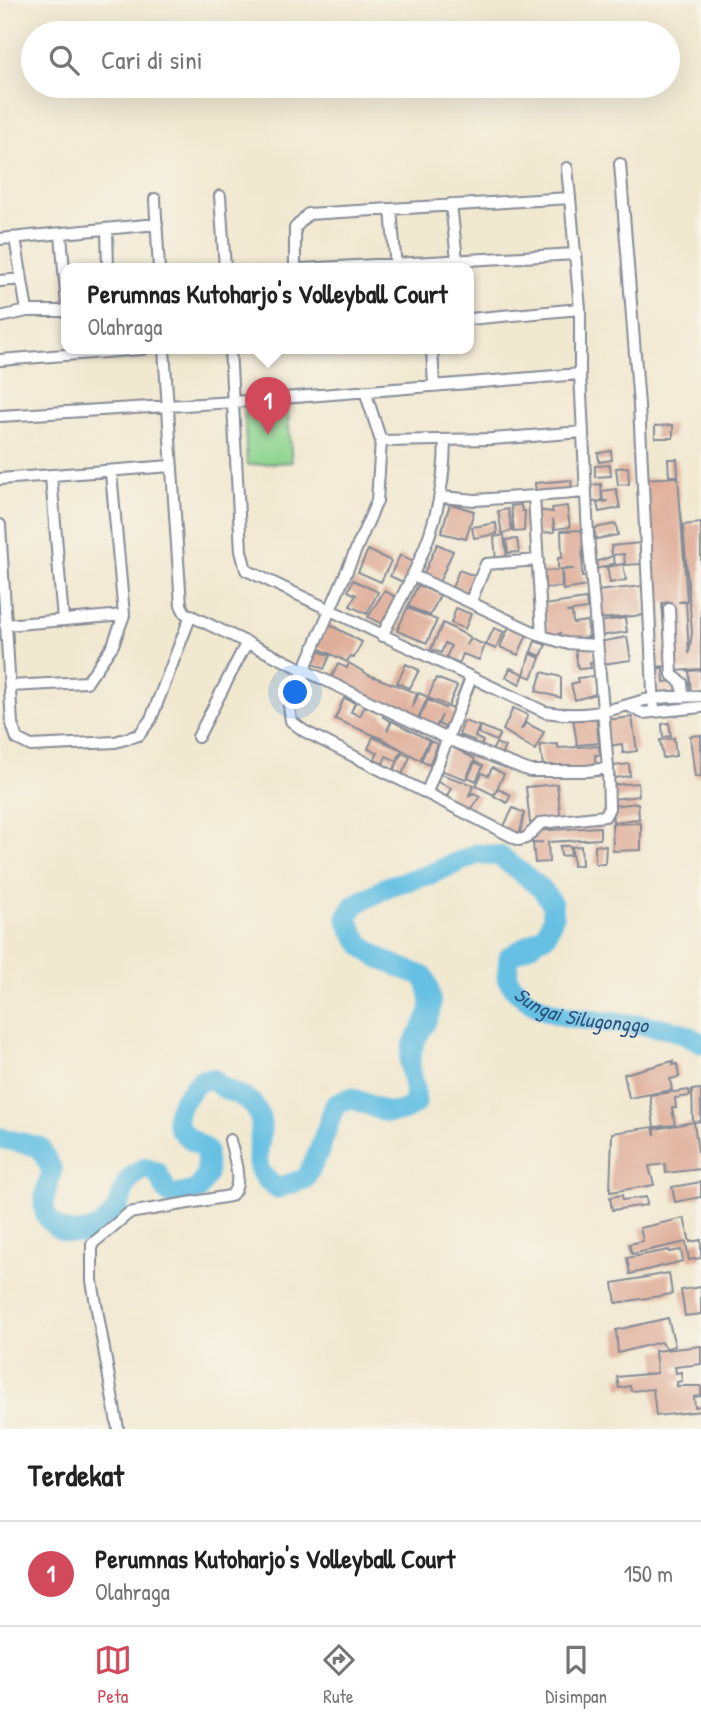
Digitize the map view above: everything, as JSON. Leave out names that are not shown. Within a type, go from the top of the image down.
[{"type":"street","points":[[620,164],[639,405],[644,551],[654,706]]},
{"type":"street","points":[[365,391],[381,441],[377,501],[288,713],[295,726],[522,840],[541,823],[605,816],[609,808],[608,768],[586,492],[580,374],[580,310],[566,168]]},
{"type":"street","points":[[220,196],[225,263]]},
{"type":"street","points":[[298,263],[295,228],[307,214],[570,198]]},
{"type":"street","points":[[155,199],[159,263]]},
{"type":"street","points":[[451,204],[457,263]]},
{"type":"street","points":[[391,209],[396,263]]},
{"type":"street","points":[[0,239],[156,224]]},
{"type":"street","points":[[107,229],[108,263]]},
{"type":"street","points":[[61,234],[63,263]]},
{"type":"street","points":[[15,238],[27,311]]},
{"type":"street","points":[[474,263],[576,254]]},
{"type":"street","points":[[0,281],[22,279]]},
{"type":"street","points":[[0,317],[27,311],[61,309]]},
{"type":"street","points":[[474,319],[580,310]]},
{"type":"street","points":[[0,360],[75,354]]},
{"type":"street","points":[[164,354],[181,605],[185,613],[304,673],[448,739],[530,771],[587,771],[608,768]]},
{"type":"street","points":[[230,354],[242,564],[254,575],[545,712],[572,716],[631,707],[640,702],[654,706],[700,701]]},
{"type":"street","points":[[432,354],[434,386]]},
{"type":"street","points":[[0,416],[234,402],[580,374]]},
{"type":"street","points":[[381,441],[445,441],[583,432]]},
{"type":"street","points":[[382,636],[435,527],[442,497],[445,441]]},
{"type":"street","points":[[0,479],[111,473],[171,466]]},
{"type":"street","points":[[10,686],[87,682],[113,645],[124,615],[111,473]]},
{"type":"street","points":[[51,476],[63,620]]},
{"type":"street","points":[[442,497],[475,500],[586,492]]},
{"type":"street","points":[[534,496],[542,636]]},
{"type":"street","points":[[0,525],[4,648],[14,732],[23,745],[40,747],[130,739],[139,735],[151,719],[191,615]]},
{"type":"street","points":[[471,601],[486,564],[538,560]]},
{"type":"street","points":[[412,575],[542,636],[565,643],[597,645]]},
{"type":"street","points":[[669,609],[672,675],[682,683],[683,697]]},
{"type":"street","points":[[5,625],[124,615]]},
{"type":"street","points":[[198,737],[247,642]]},
{"type":"street","points":[[427,792],[471,678]]},
{"type":"street","points":[[654,706],[683,697],[700,701]]},
{"type":"street","points":[[118,1429],[92,1281],[92,1244],[129,1213],[230,1196],[235,1192],[238,1183],[230,1140]]},
{"type":"green space","points":[[287,404],[292,462],[247,465],[244,408]]},
{"type":"building","points":[[673,425],[673,438],[655,438],[655,426]]},
{"type":"building","points":[[611,451],[612,460],[599,462],[598,453]]},
{"type":"building","points":[[668,459],[677,459],[678,476],[669,476]]},
{"type":"building","points":[[610,465],[611,476],[595,477],[595,466]]},
{"type":"building","points":[[628,467],[629,484],[618,485],[616,468]]},
{"type":"building","points":[[678,477],[687,601],[678,602],[686,602],[689,654],[692,632],[683,525],[701,523],[701,669],[676,671],[671,602],[662,603],[667,666],[652,667],[642,479]]},
{"type":"building","points":[[571,480],[572,493],[536,495],[535,483]]},
{"type":"building","points":[[601,484],[602,501],[592,502],[591,485]]},
{"type":"building","points":[[616,489],[620,508],[599,512],[597,503],[608,501],[603,501],[602,491]]},
{"type":"building","points":[[450,504],[474,511],[466,539],[441,533]]},
{"type":"building","points":[[521,505],[522,511],[525,511],[524,531],[514,532],[511,506]]},
{"type":"building","points":[[567,506],[570,527],[555,529],[553,519],[554,532],[537,533],[535,510],[553,512],[552,508]]},
{"type":"building","points":[[508,509],[512,531],[502,533],[498,511]]},
{"type":"building","points":[[496,523],[497,534],[474,538],[472,527]]},
{"type":"building","points":[[616,524],[618,535],[596,539],[594,528]]},
{"type":"building","points":[[583,530],[582,577],[586,577],[587,586],[563,590],[562,570],[574,569],[561,569],[562,587],[540,588],[540,571],[558,570],[558,558],[562,558],[561,531]]},
{"type":"building","points":[[504,535],[507,559],[496,561],[494,537]]},
{"type":"building","points":[[517,539],[519,552],[508,553],[506,540]]},
{"type":"building","points":[[640,543],[641,564],[625,565],[624,554],[612,555],[611,546]]},
{"type":"building","points":[[437,544],[453,551],[438,585],[422,578]]},
{"type":"building","points":[[368,550],[391,561],[381,582],[358,572]]},
{"type":"building","points":[[400,555],[417,564],[407,584],[390,576]]},
{"type":"building","points":[[613,556],[615,563],[597,569],[595,562]]},
{"type":"building","points":[[623,564],[626,580],[610,583],[607,567]]},
{"type":"building","points":[[459,570],[475,576],[466,596],[451,590]]},
{"type":"building","points":[[353,580],[378,592],[367,614],[350,606],[356,595],[348,591]]},
{"type":"building","points":[[418,585],[440,595],[430,616],[408,606]]},
{"type":"building","points":[[642,586],[645,615],[599,619],[597,591]]},
{"type":"building","points":[[384,591],[399,598],[386,626],[368,617]]},
{"type":"building","points":[[586,599],[587,609],[566,612],[572,612],[573,623],[587,621],[589,637],[561,641],[560,632],[559,635],[547,633],[544,605]]},
{"type":"building","points":[[407,608],[437,620],[427,643],[397,631]]},
{"type":"building","points":[[456,608],[471,614],[465,629],[451,623]]},
{"type":"building","points":[[625,618],[627,632],[600,636],[598,622]]},
{"type":"building","points":[[327,623],[362,642],[354,658],[350,656],[347,662],[316,647]]},
{"type":"building","points":[[443,623],[470,637],[466,646],[471,639],[485,645],[479,660],[463,654],[459,664],[446,658],[451,646],[445,643],[441,653],[431,649]]},
{"type":"building","points":[[509,627],[527,635],[518,655],[500,647]]},
{"type":"building","points":[[494,628],[504,632],[496,649],[486,645]]},
{"type":"building","points":[[627,637],[631,660],[602,664],[599,642]]},
{"type":"building","points":[[535,641],[546,645],[541,656],[531,652]]},
{"type":"building","points":[[592,646],[595,662],[590,663],[591,668],[578,669],[575,648]]},
{"type":"building","points":[[315,649],[330,656],[324,669],[309,662]]},
{"type":"building","points":[[530,653],[540,658],[532,678],[524,675]]},
{"type":"building","points":[[349,663],[369,675],[417,693],[412,708],[419,693],[428,697],[417,720],[329,682],[338,664],[347,668]]},
{"type":"building","points":[[406,664],[419,670],[410,688],[397,683]]},
{"type":"building","points":[[510,668],[524,674],[520,684],[506,677]]},
{"type":"building","points":[[663,668],[664,682],[676,681],[677,693],[655,695],[653,669]]},
{"type":"building","points":[[701,670],[701,693],[691,694],[689,671]]},
{"type":"building","points":[[542,672],[561,677],[561,698],[536,691]]},
{"type":"building","points":[[594,676],[596,694],[575,700],[571,684],[578,682],[577,678]]},
{"type":"building","points":[[436,678],[457,686],[448,707],[453,709],[451,713],[457,715],[449,736],[443,734],[445,727],[438,724],[442,715],[435,729],[418,721],[428,700],[445,708],[446,705],[428,698]]},
{"type":"building","points":[[344,698],[355,703],[351,712],[360,716],[365,706],[384,715],[383,717],[391,721],[387,731],[392,721],[429,740],[420,760],[383,739],[335,719]]},
{"type":"building","points":[[513,708],[528,715],[521,730],[526,723],[544,732],[535,750],[503,730]]},
{"type":"building","points":[[596,715],[599,743],[577,745],[573,718]]},
{"type":"building","points":[[632,717],[637,751],[623,753],[622,744],[609,746],[606,720]]},
{"type":"building","points":[[464,721],[479,726],[475,737],[483,741],[479,750],[471,747],[474,740],[459,735]]},
{"type":"building","points":[[669,723],[671,736],[663,737],[662,724]]},
{"type":"building","points":[[481,726],[500,734],[496,741],[478,733]]},
{"type":"building","points":[[701,735],[701,776],[695,777],[690,736]]},
{"type":"building","points":[[373,737],[402,750],[397,761],[386,756],[383,764],[374,760],[378,753],[368,749]]},
{"type":"building","points":[[674,738],[676,756],[663,758],[660,740]]},
{"type":"building","points":[[430,741],[438,744],[429,765],[421,761]]},
{"type":"building","points":[[496,743],[505,747],[500,757],[491,753]]},
{"type":"building","points":[[558,744],[558,748],[599,746],[600,755],[595,755],[596,770],[544,772],[540,745]]},
{"type":"building","points":[[451,746],[475,759],[466,779],[440,770]]},
{"type":"building","points":[[402,753],[410,757],[401,777],[392,773]]},
{"type":"building","points":[[475,762],[483,766],[476,781],[468,777]]},
{"type":"building","points":[[629,764],[630,776],[615,778],[613,766]]},
{"type":"building","points":[[492,768],[504,774],[494,795],[476,786],[482,773],[488,776]]},
{"type":"building","points":[[440,774],[474,785],[468,797],[473,793],[480,796],[470,811],[445,800],[451,788],[436,781]]},
{"type":"building","points":[[638,783],[639,796],[613,799],[612,785]]},
{"type":"building","points":[[557,784],[561,820],[530,823],[526,787]]},
{"type":"building","points":[[498,789],[511,795],[507,803],[494,796]]},
{"type":"building","points":[[638,803],[639,819],[613,822],[612,806]]},
{"type":"building","points":[[513,808],[524,813],[519,838],[502,830]]},
{"type":"building","points":[[641,823],[641,850],[613,851],[612,824]]},
{"type":"building","points":[[600,827],[600,839],[548,842],[549,862],[535,863],[533,844],[543,842],[532,843],[532,831]]},
{"type":"building","points":[[595,845],[606,846],[605,864],[595,864]]},
{"type":"building","points":[[560,846],[570,846],[571,855],[561,856]]},
{"type":"building","points":[[581,846],[582,865],[573,866],[572,847]]},
{"type":"building","points":[[673,1061],[673,1065],[677,1064],[679,1077],[670,1079],[672,1090],[629,1098],[624,1074]]},
{"type":"building","points":[[701,1089],[701,1121],[693,1122],[692,1090]]},
{"type":"building","points":[[689,1090],[690,1096],[675,1098],[676,1108],[672,1108],[675,1125],[654,1127],[650,1095]]},
{"type":"building","points":[[694,1122],[700,1169],[666,1173],[665,1164],[649,1166],[654,1185],[610,1192],[612,1133],[653,1127],[655,1135],[655,1129]]},
{"type":"building","points":[[701,1182],[701,1197],[675,1202],[672,1187]]},
{"type":"building","points":[[622,1195],[623,1200],[646,1197],[647,1205],[612,1210],[610,1197]]},
{"type":"building","points":[[684,1218],[690,1242],[701,1240],[701,1258],[689,1260],[686,1242],[632,1254],[629,1244],[643,1241],[640,1228]]},
{"type":"building","points":[[681,1250],[683,1261],[630,1274],[627,1258]]},
{"type":"building","points":[[669,1273],[672,1294],[616,1303],[613,1283]]},
{"type":"building","points":[[701,1287],[701,1314],[685,1316],[681,1290]]},
{"type":"building","points":[[668,1318],[675,1346],[667,1348],[660,1342],[618,1353],[616,1330]]},
{"type":"building","points":[[701,1346],[701,1364],[675,1367],[676,1373],[681,1372],[682,1381],[677,1382],[677,1386],[701,1386],[701,1396],[694,1397],[695,1407],[701,1406],[701,1411],[656,1416],[653,1389],[631,1391],[630,1386],[619,1388],[617,1377],[657,1373],[655,1351]]},
{"type":"waterway","name":"Sungai Silugonggo","points":[[0,1138],[40,1147],[52,1170],[44,1199],[45,1213],[54,1225],[62,1230],[70,1233],[87,1232],[110,1219],[128,1181],[144,1168],[157,1172],[167,1192],[173,1196],[198,1190],[207,1174],[206,1150],[183,1133],[177,1119],[181,1104],[191,1091],[201,1080],[213,1079],[223,1088],[247,1099],[256,1109],[261,1130],[258,1159],[266,1179],[277,1188],[305,1179],[318,1154],[335,1105],[350,1098],[383,1111],[399,1112],[416,1103],[410,1060],[412,1048],[426,1022],[431,1004],[424,977],[387,962],[368,950],[353,932],[347,918],[354,905],[389,886],[428,875],[477,854],[500,856],[542,889],[552,904],[553,917],[546,935],[509,957],[507,978],[522,995],[540,1007],[561,1015],[676,1031],[701,1043]]},
{"type":"place","name":"Perumnas Kutoharjo's Volleyball Court","points":[[268,435]]}]
